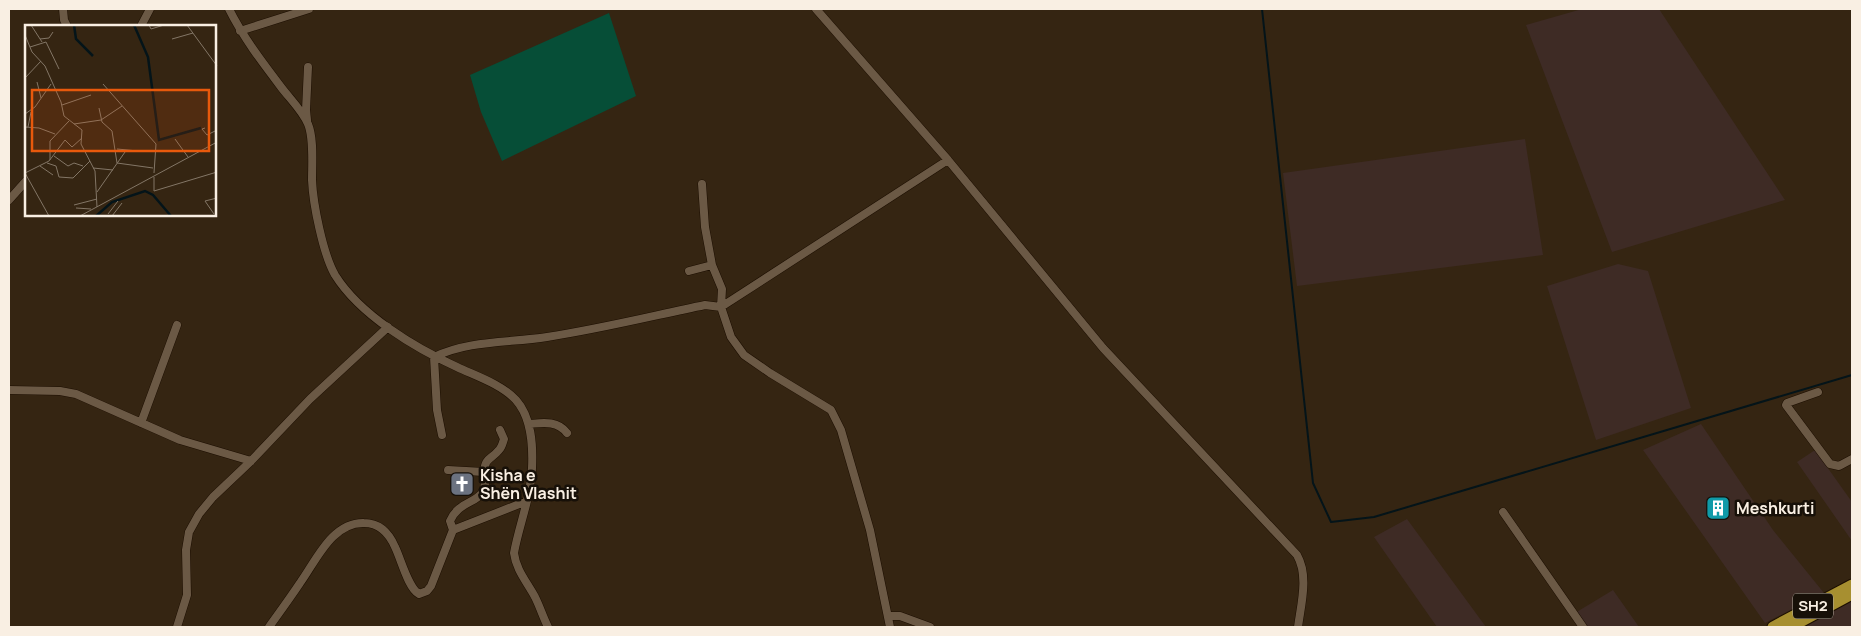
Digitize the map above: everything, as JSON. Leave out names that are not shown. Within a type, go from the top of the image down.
[{"type":"highway","name":"SH2","points":[[1773,627],[1852,585]]},
{"type":"highway","name":"SH2","points":[[1791,627],[1852,594]]},
{"type":"street","points":[[63,9],[66,25]]},
{"type":"street","points":[[142,25],[150,9]]},
{"type":"street","points":[[229,9],[252,49],[297,106],[308,124]]},
{"type":"street","points":[[240,31],[309,9]]},
{"type":"street","points":[[816,9],[948,160],[1103,348],[1297,555],[1303,564],[1304,576],[1298,627]]},
{"type":"street","points":[[308,67],[306,110],[311,144],[313,193],[324,247],[334,274],[357,303],[388,327],[434,357],[501,388],[516,400],[524,412],[529,424],[532,470],[527,501],[514,553],[515,562],[536,598],[548,627]]},
{"type":"street","points":[[434,357],[449,350],[477,344],[544,338],[705,306],[721,307],[948,160]]},
{"type":"street","points":[[9,200],[25,182]]},
{"type":"street","points":[[702,184],[705,227],[712,265],[722,288],[721,307],[731,337],[744,355],[831,410],[836,419],[841,430],[870,530],[890,627]]},
{"type":"street","points":[[689,271],[712,265]]},
{"type":"street","points":[[140,423],[177,325]]},
{"type":"street","points":[[177,627],[187,595],[186,550],[189,532],[199,514],[213,497],[250,462],[310,399],[388,327]]},
{"type":"street","points":[[434,357],[437,410],[442,435]]},
{"type":"street","points":[[9,390],[60,391],[76,394],[180,440],[250,462]]},
{"type":"street","points":[[1818,392],[1786,403],[1786,405],[1830,464],[1839,466],[1852,459]]},
{"type":"street","points":[[529,424],[550,423],[562,427],[566,433]]},
{"type":"street","points":[[269,627],[301,582],[321,549],[333,536],[349,525],[359,522],[371,523],[382,527],[395,546],[412,588],[419,594],[427,591],[431,586],[453,530],[450,521],[454,513],[462,505],[477,499],[484,492],[486,481],[485,465],[489,458],[500,449],[504,439],[500,430]]},
{"type":"street","points":[[448,470],[484,472]]},
{"type":"street","points":[[453,530],[527,501]]},
{"type":"street","points":[[1503,512],[1583,627]]},
{"type":"street","points":[[888,616],[900,616],[930,627]]},
{"type":"shaded area","points":[[1582,9],[1659,9],[1785,200],[1612,252],[1526,25]]},
{"type":"shaded area","points":[[1525,139],[1543,255],[1297,286],[1283,173]]},
{"type":"shaded area","points":[[1618,264],[1648,271],[1691,408],[1596,440],[1547,286]]},
{"type":"shaded area","points":[[1701,424],[1773,530],[1824,593],[1765,623],[1643,450]]},
{"type":"shaded area","points":[[1815,450],[1852,502],[1852,541],[1797,462]]},
{"type":"shaded area","points":[[1407,519],[1486,627],[1437,627],[1374,537]]},
{"type":"shaded area","points":[[1613,590],[1639,627],[1585,627],[1575,613]]},
{"type":"shaded area","points":[[1852,599],[1852,627],[1800,627]]},
{"type":"green space","points":[[609,13],[636,96],[502,161],[481,112],[470,75]]},
{"type":"waterway","points":[[1262,9],[1313,483],[1331,522],[1374,517],[1852,375]]},
{"type":"place","name":"Kisha e Shën Vlashit","points":[[462,484]]},
{"type":"place","name":"Meshkurti","points":[[1718,508]]}]
